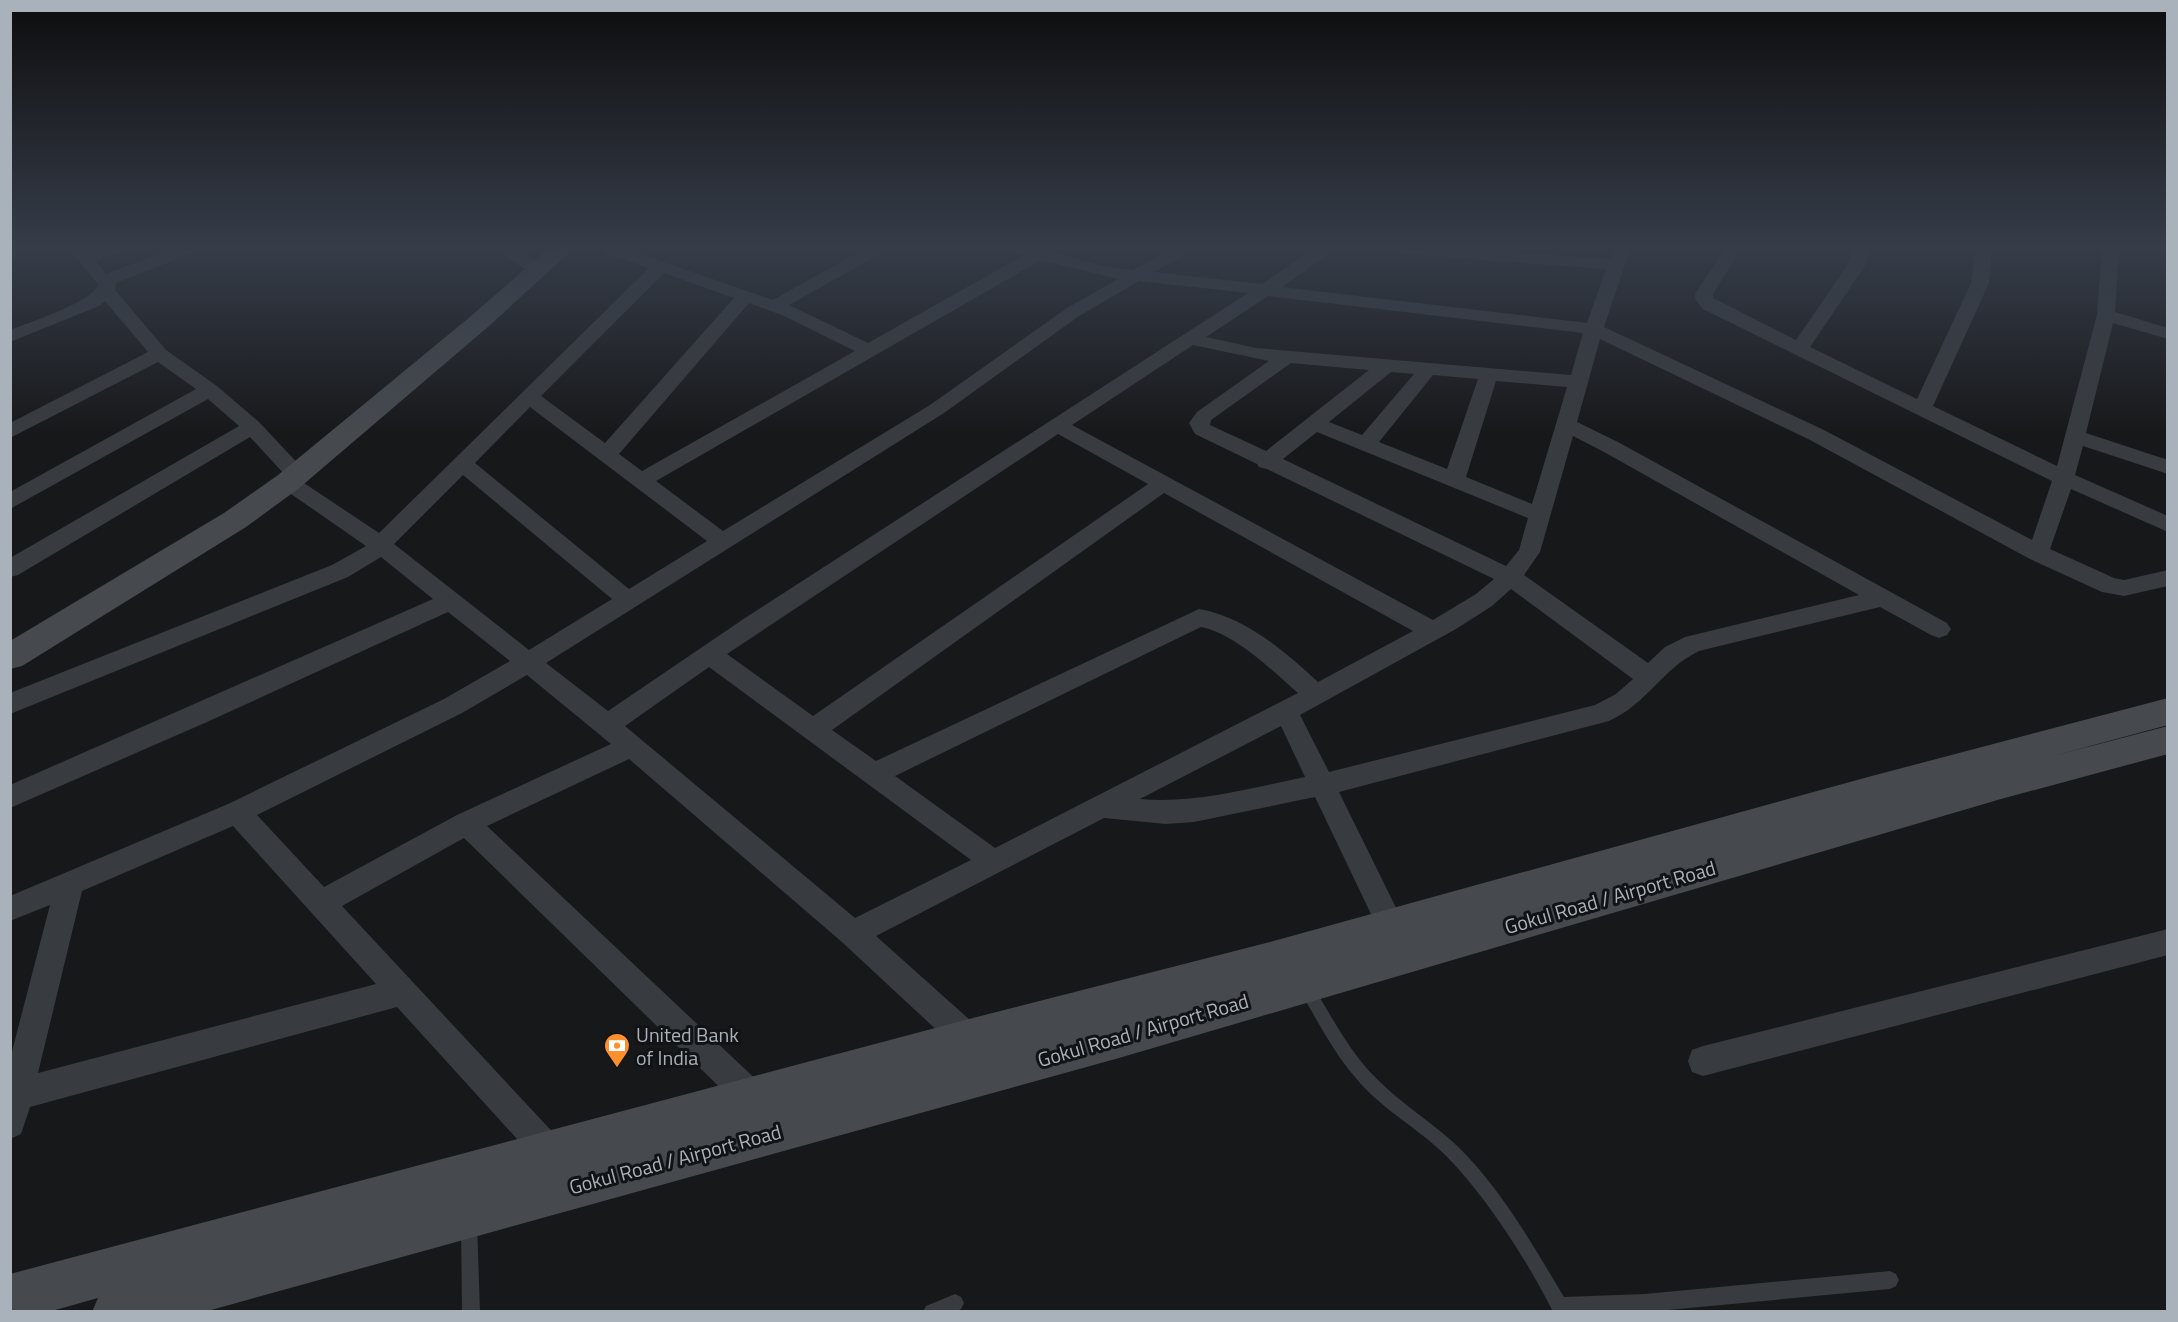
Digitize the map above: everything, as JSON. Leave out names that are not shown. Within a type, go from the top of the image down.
[{"type":"main road","points":[[10,657],[235,520],[293,478],[491,311]]},
{"type":"main road","points":[[10,1298],[752,1097],[975,1057],[1119,1002],[1987,758],[2168,711]]},
{"type":"main road","name":"Gokul Road / Airport Road","points":[[116,1311],[469,1215],[975,1057],[1304,985],[1990,788],[2168,740]]},
{"type":"street","points":[[10,337],[72,311]]},
{"type":"street","points":[[126,311],[159,354],[210,390],[252,427],[293,478],[607,725],[853,934],[975,1057]]},
{"type":"street","points":[[10,704],[358,562],[381,545],[615,311]]},
{"type":"street","points":[[606,455],[733,311]]},
{"type":"street","points":[[786,311],[869,351]]},
{"type":"street","points":[[641,481],[869,351],[934,311]]},
{"type":"street","points":[[10,909],[69,886],[237,812],[453,706],[937,410],[1075,311]]},
{"type":"street","points":[[607,725],[709,654],[1234,311]]},
{"type":"street","points":[[1440,311],[1594,329],[1817,435],[2038,553],[2110,586],[2124,588],[2168,578]]},
{"type":"street","points":[[853,934],[1286,711],[1433,631],[1484,600],[1510,578],[1529,552],[1600,311]]},
{"type":"street","points":[[1718,311],[2064,478],[2168,525]]},
{"type":"street","points":[[1798,350],[1825,311]]},
{"type":"street","points":[[1922,410],[1967,311]]},
{"type":"street","points":[[2038,553],[2064,478],[2106,311]]},
{"type":"street","points":[[2106,315],[2168,334]]},
{"type":"street","points":[[1191,339],[1230,349],[1288,356],[1578,382]]},
{"type":"street","points":[[10,432],[159,354]]},
{"type":"street","points":[[1288,356],[1204,416],[1199,423],[1202,429],[1210,435],[1510,578],[1649,677]]},
{"type":"street","points":[[1266,462],[1387,365]]},
{"type":"street","points":[[1366,444],[1428,369]]},
{"type":"street","points":[[1454,480],[1489,374]]},
{"type":"street","points":[[10,502],[210,390]]},
{"type":"street","points":[[528,396],[723,542]]},
{"type":"street","points":[[1314,423],[1540,515]]},
{"type":"street","points":[[1566,425],[1611,447],[1939,629]]},
{"type":"street","points":[[1059,426],[1433,631]]},
{"type":"street","points":[[10,569],[252,427]]},
{"type":"street","points":[[2075,436],[2168,467]]},
{"type":"street","points":[[461,463],[628,600]]},
{"type":"street","points":[[813,730],[1163,483]]},
{"type":"street","points":[[1101,807],[1166,813],[1194,811],[1322,785],[1600,714],[1632,695],[1675,651],[1693,643],[1883,598]]},
{"type":"street","points":[[10,797],[450,601]]},
{"type":"street","points":[[874,774],[1199,618],[1218,622],[1272,657],[1315,695]]},
{"type":"street","points":[[709,654],[993,862]]},
{"type":"street","points":[[1286,711],[1391,926]]},
{"type":"street","points":[[321,903],[466,823],[631,746]]},
{"type":"street","points":[[237,812],[550,1152]]},
{"type":"street","points":[[466,823],[752,1097]]},
{"type":"street","points":[[10,1123],[69,886]]},
{"type":"street","points":[[1704,1061],[2168,942]]},
{"type":"street","points":[[19,1094],[403,991]]},
{"type":"lane","points":[[1304,985],[1346,1052],[1369,1082],[1446,1146],[1487,1192],[1533,1259],[1561,1309],[1890,1280]]},
{"type":"lane","points":[[469,1215],[471,1311]]},
{"type":"lane","points":[[932,1311],[955,1303]]},
{"type":"place","name":"United Bank of India","points":[[617,1069]]}]
